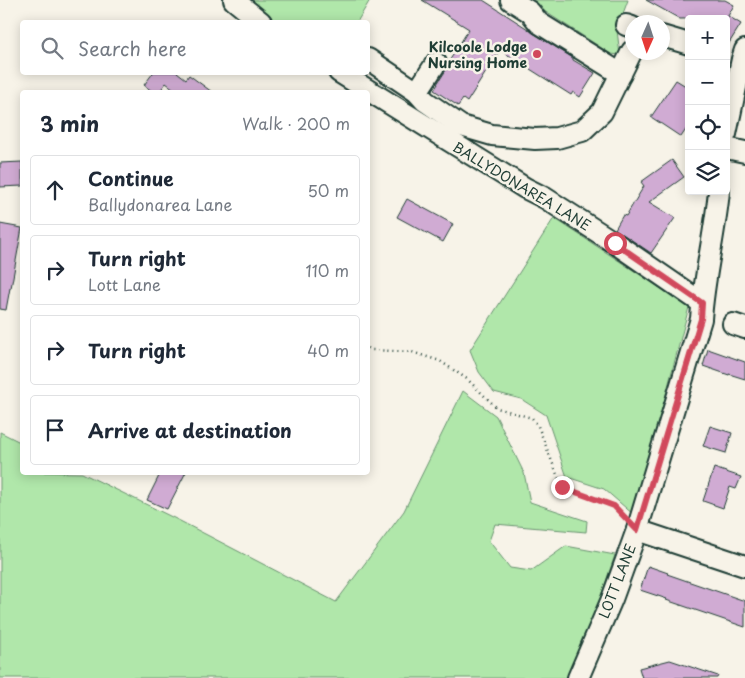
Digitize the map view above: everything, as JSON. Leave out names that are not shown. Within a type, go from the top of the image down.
[{"type":"street","points":[[234,0],[258,20]]},
{"type":"street","points":[[511,0],[530,12],[539,23],[621,74]]},
{"type":"street","points":[[670,38],[685,43]]},
{"type":"street","points":[[730,108],[738,55]]},
{"type":"street","points":[[370,60],[418,92],[425,101],[461,126],[492,135],[535,139],[557,138],[582,131],[602,112],[628,60]]},
{"type":"street","points":[[418,92],[436,62]]},
{"type":"street","name":"BALLYDONAREA LANE","points":[[344,75],[368,90]]},
{"type":"street","name":"BALLYDONAREA LANE","points":[[370,91],[525,188],[545,198],[615,243],[702,303]]},
{"type":"street","points":[[730,149],[745,152]]},
{"type":"street","name":"LOTT LANE","points":[[578,678],[612,599],[637,530],[701,319],[719,195]]},
{"type":"street","points":[[637,530],[745,566]]},
{"type":"path","points":[[370,349],[412,352],[440,360],[467,379],[497,408],[532,418],[538,426],[562,487],[614,506],[637,530]]},
{"type":"green space","points":[[242,0],[370,0],[358,20],[268,20]]},
{"type":"green space","points":[[527,0],[628,0],[617,30],[620,55],[611,54]]},
{"type":"green space","points":[[554,218],[689,307],[634,515],[604,489],[567,477],[546,415],[521,399],[494,392],[479,372],[470,350]]},
{"type":"green space","points":[[463,391],[496,416],[524,473],[530,502],[587,521],[586,532],[495,524],[489,541],[510,568],[531,571],[566,546],[615,555],[573,678],[0,678],[0,432],[20,442],[20,475],[86,475],[180,521],[336,602],[404,511]]},
{"type":"building","name":"Kilcoole Lodge Nursing Home","points":[[422,0],[483,0],[595,73],[580,97],[573,92],[571,95],[500,50],[467,102],[463,99],[458,106],[434,90],[469,29]]},
{"type":"building","points":[[646,0],[725,0],[734,5],[729,15],[685,15],[685,19],[680,19]]},
{"type":"building","points":[[730,17],[741,24],[730,42]]},
{"type":"building","points":[[152,75],[181,75],[186,79],[189,75],[209,90],[175,90],[166,83],[161,90],[150,90],[144,85]]},
{"type":"building","points":[[676,80],[685,86],[685,131],[681,137],[651,117]]},
{"type":"building","points":[[672,160],[684,177],[649,202],[675,218],[651,253],[615,229],[623,215],[626,216],[644,186],[641,182]]},
{"type":"building","points":[[20,162],[20,186],[0,187],[0,163]]},
{"type":"building","points":[[407,199],[453,224],[443,242],[397,217]]},
{"type":"building","points":[[0,224],[20,228],[20,239],[6,310],[0,309]]},
{"type":"building","points":[[708,349],[745,362],[745,379],[703,366]]},
{"type":"building","points":[[710,426],[732,433],[726,453],[703,446]]},
{"type":"building","points":[[714,468],[741,477],[736,489],[730,487],[723,508],[703,501]]},
{"type":"building","points":[[160,475],[184,475],[167,509],[147,500]]},
{"type":"building","points":[[648,566],[745,601],[745,627],[640,590]]},
{"type":"building","points":[[670,660],[718,676],[717,678],[642,678],[639,668]]},
{"type":"place","name":"Kilcoole Lodge Nursing Home","points":[[537,54]]},
{"type":"route","points":[[562,487],[614,506],[637,530],[701,319],[702,303],[615,243]]}]
